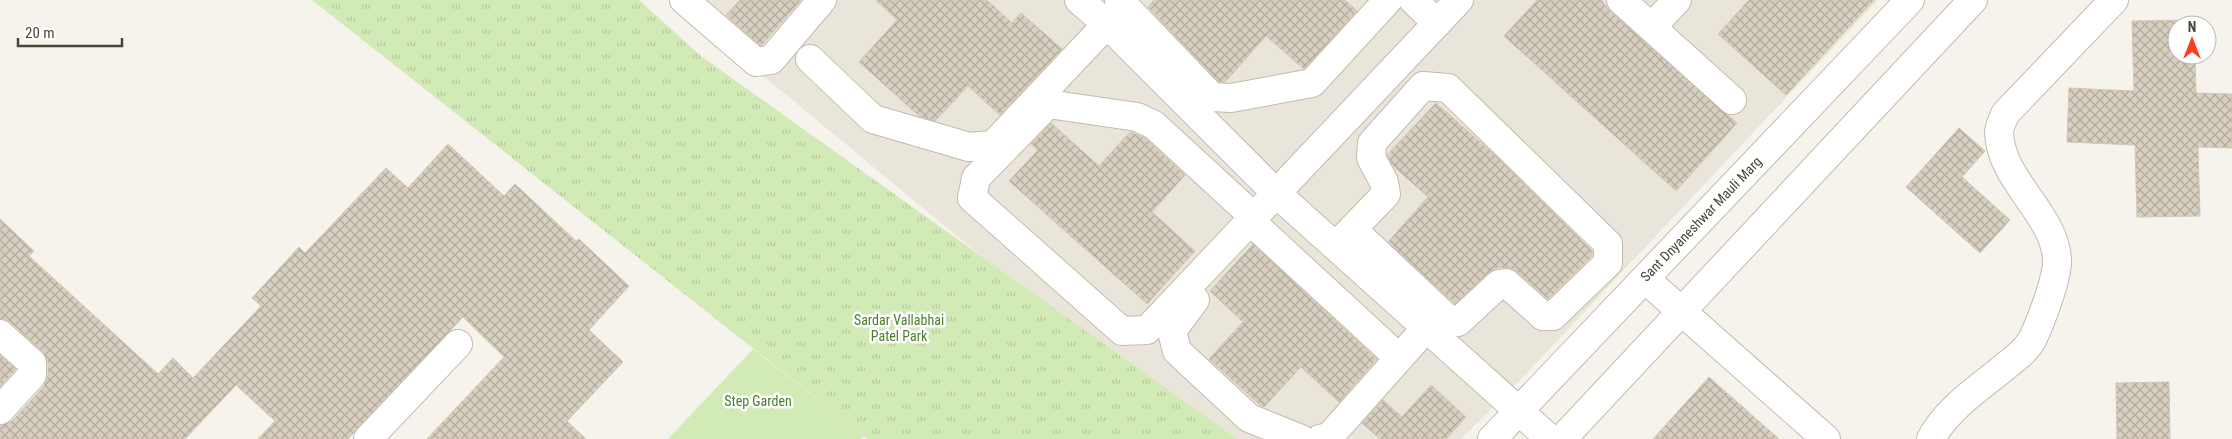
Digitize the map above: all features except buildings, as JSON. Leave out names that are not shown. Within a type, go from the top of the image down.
[{"type":"street","points":[[684,0],[756,62],[771,60],[822,0]]},
{"type":"street","points":[[1079,0],[1113,12],[1212,97],[1231,98],[1312,83],[1388,0]]},
{"type":"street","points":[[1413,0],[1437,23]]},
{"type":"street","points":[[1400,358],[1256,223],[1154,125],[1138,116],[1048,104],[976,178],[972,198],[1122,331],[1147,330],[1256,223],[1282,197],[1459,0]]},
{"type":"street","points":[[1621,0],[1732,100]]},
{"type":"street","points":[[1652,27],[1677,0]]},
{"type":"street","name":"Sant Dnyaneshwar Mauli Marg","points":[[1492,439],[1910,0]]},
{"type":"street","points":[[1562,439],[1973,0]]},
{"type":"street","points":[[1931,439],[1938,426],[1951,413],[2023,352],[2032,339],[2053,284],[2057,260],[2053,238],[2010,170],[1999,131],[2005,114],[2114,0]]},
{"type":"street","points":[[810,59],[873,119],[969,148],[993,145],[1113,12]]},
{"type":"street","points":[[1113,12],[1282,197],[1344,237],[1451,322],[1458,322],[1499,284],[1506,283],[1543,316],[1553,316],[1608,263],[1608,244],[1448,88],[1424,86],[1372,144],[1371,158],[1384,182],[1386,194],[1344,237]]},
{"type":"street","points":[[1256,223],[1172,331],[1177,351],[1249,418],[1301,439]]},
{"type":"street","points":[[1344,237],[1426,328],[1550,439]]},
{"type":"street","points":[[1645,279],[1826,439]]},
{"type":"street","points":[[1320,439],[1329,437],[1426,328]]},
{"type":"street","points":[[0,334],[32,363],[32,376],[0,410]]},
{"type":"street","points":[[368,439],[458,344]]},
{"type":"shaded area","points":[[671,0],[1878,0],[1522,378],[1461,439],[1203,439]]},
{"type":"green space","name":"Sardar Vallabhai Patel Park","points":[[312,0],[639,0],[701,56],[1237,439],[868,439]]},
{"type":"green space","name":"Step Garden","points":[[753,349],[864,436],[861,439],[668,439]]}]
